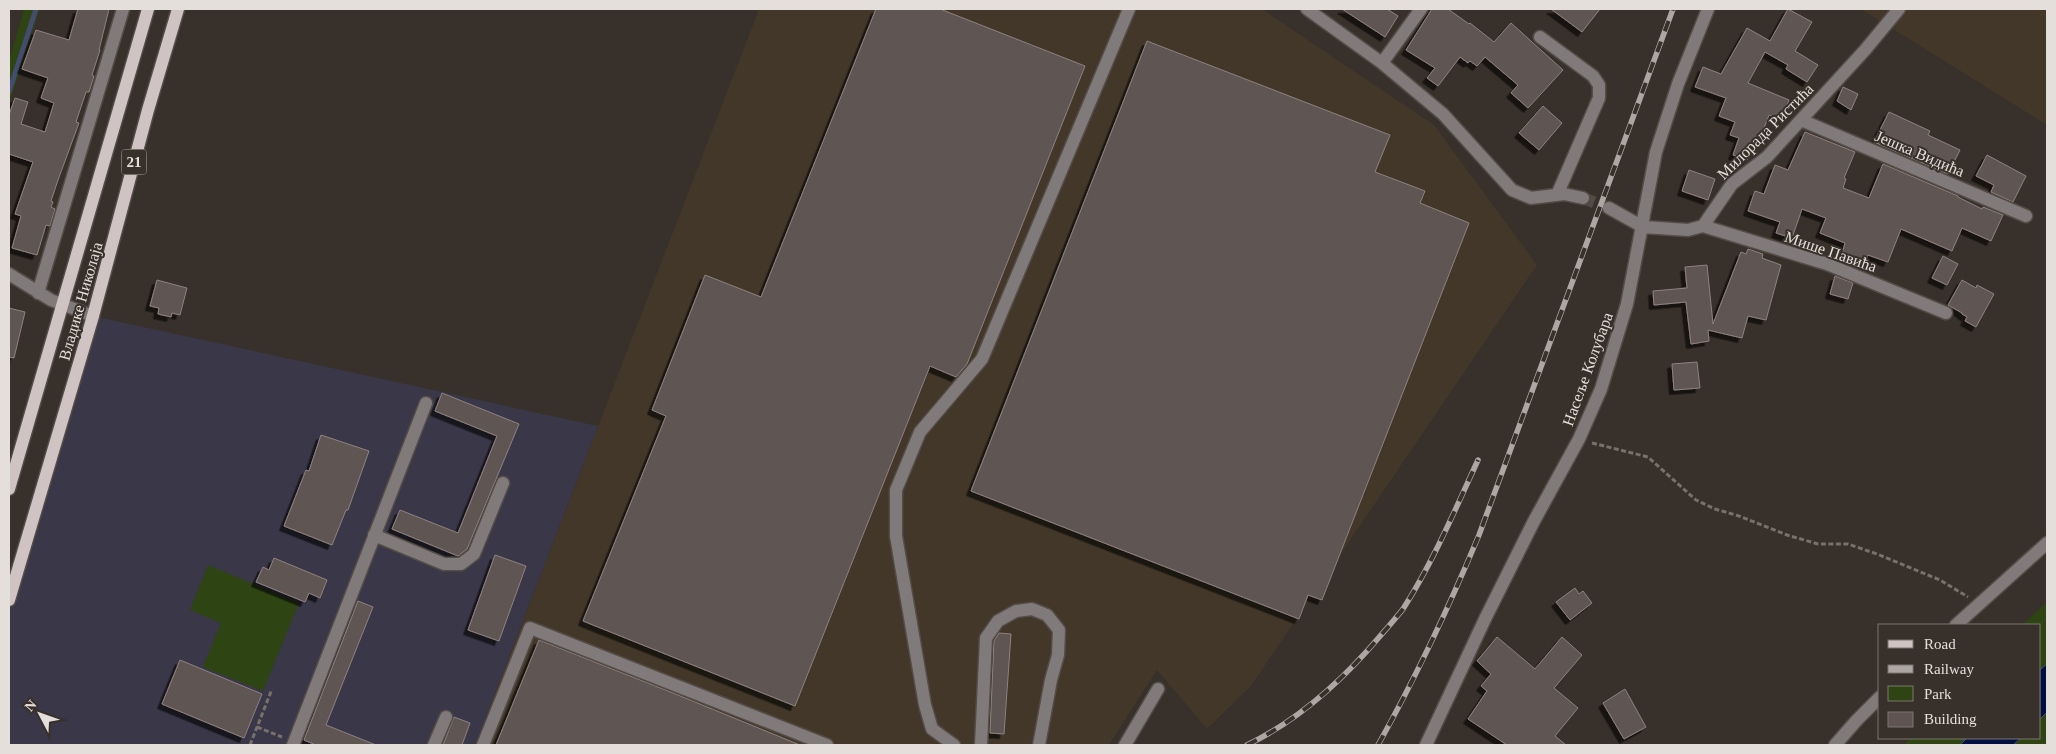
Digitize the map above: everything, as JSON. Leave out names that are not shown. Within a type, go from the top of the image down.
[{"type":"main road","name":"Владике Николаја","points":[[9,489],[148,9]]},
{"type":"main road","name":"Владике Николаја","points":[[9,600],[94,316],[148,110],[178,9]]},
{"type":"street","points":[[38,293],[123,9]]},
{"type":"street","points":[[954,745],[932,729],[925,705],[896,536],[896,490],[920,432],[982,359],[1129,9]]},
{"type":"street","points":[[1307,9],[1321,13],[1443,114],[1512,190],[1531,198],[1564,194],[1583,198]]},
{"type":"street","points":[[1382,64],[1420,9]]},
{"type":"street","name":"Насеље Колубара","points":[[1426,745],[1485,618],[1534,520],[1579,440],[1601,388],[1627,304],[1656,152],[1678,84],[1708,9]]},
{"type":"street","name":"Милорада Ристића","points":[[1703,226],[1732,184],[1767,156],[1865,50],[1899,9]]},
{"type":"street","points":[[1540,37],[1593,76],[1599,85],[1599,98],[1557,195]]},
{"type":"street","name":"Јешка Видића","points":[[1801,120],[2026,216]]},
{"type":"street","points":[[1609,208],[1643,226],[1688,230],[1703,226]]},
{"type":"street","name":"Мише Павића","points":[[1703,226],[1827,264],[1946,313]]},
{"type":"street","points":[[9,274],[38,293],[94,316]]},
{"type":"street","points":[[297,744],[374,535],[426,403]]},
{"type":"street","points":[[374,535],[444,564],[461,564],[474,554],[503,483]]},
{"type":"street","points":[[1957,624],[2047,542]]},
{"type":"street","points":[[980,745],[986,638],[998,621],[1016,611],[1032,609],[1047,615],[1059,630],[1058,655],[1051,680],[1039,745]]},
{"type":"street","points":[[482,745],[530,628],[827,745]]},
{"type":"street","points":[[1125,745],[1158,689]]},
{"type":"street","points":[[1836,745],[1857,720],[1878,700]]},
{"type":"street","points":[[434,745],[446,717]]},
{"type":"path","points":[[1579,440],[1648,457],[1696,500],[1715,509],[1818,544],[1848,544],[1877,554],[1940,580],[1979,604]]},
{"type":"path","points":[[250,745],[272,689]]},
{"type":"path","points":[[257,727],[297,744]]},
{"type":"shaded area","points":[[759,9],[1262,9],[1434,125],[1537,265],[1251,686],[1207,729],[1157,670],[1109,745],[475,745]]},
{"type":"shaded area","points":[[1861,9],[2047,9],[2047,125]]},
{"type":"shaded area","points":[[93,316],[598,426],[475,745],[9,745],[9,600]]},
{"type":"shaded area","points":[[2047,664],[2047,712],[2041,718],[2041,669]]},
{"type":"shaded area","points":[[1966,739],[2020,739],[2013,745],[1960,745]]},
{"type":"green space","points":[[24,9],[40,9],[9,104],[9,61]]},
{"type":"green space","points":[[208,565],[299,603],[263,691],[203,667],[221,623],[190,610]]},
{"type":"green space","points":[[2047,602],[2047,664],[2041,669],[2041,624],[2023,624]]},
{"type":"green space","points":[[2047,712],[2047,745],[2013,745],[2020,739],[2041,739],[2041,718]]},
{"type":"green space","points":[[1909,739],[1966,739],[1960,745],[1904,745]]},
{"type":"building","points":[[78,9],[109,9],[100,50],[92,75],[94,76],[89,92],[86,92],[76,122],[79,123],[51,201],[53,202],[51,207],[55,209],[50,226],[46,225],[37,255],[12,248],[21,216],[15,214],[33,162],[9,154],[9,115],[15,98],[28,102],[21,124],[45,132],[54,103],[41,98],[48,78],[22,69],[36,30],[69,40]]},
{"type":"building","points":[[876,9],[940,9],[1085,66],[967,364],[956,377],[930,366],[795,706],[583,621],[666,416],[652,410],[705,275],[761,297]]},
{"type":"building","points":[[1342,9],[1387,9],[1398,16],[1385,37]]},
{"type":"building","points":[[1432,9],[1448,9],[1494,42],[1511,23],[1563,70],[1528,108],[1511,93],[1518,85],[1485,57],[1477,66],[1470,61],[1468,63],[1460,57],[1438,86],[1427,78],[1435,68],[1406,50]]},
{"type":"building","points":[[1551,9],[1600,9],[1582,32]]},
{"type":"building","points":[[1788,9],[1812,22],[1795,51],[1818,65],[1807,82],[1786,69],[1788,65],[1765,52],[1748,83],[1789,100],[1781,120],[1769,115],[1760,139],[1756,137],[1747,160],[1733,155],[1739,138],[1730,135],[1735,122],[1719,116],[1726,98],[1695,87],[1703,67],[1721,74],[1747,28],[1770,41]]},
{"type":"building","points":[[1147,41],[1390,135],[1375,172],[1425,191],[1420,203],[1469,223],[1322,600],[1308,595],[1299,619],[971,491]]},
{"type":"building","points":[[1843,87],[1858,94],[1851,110],[1837,101]]},
{"type":"building","points":[[1543,106],[1562,123],[1539,150],[1519,133]]},
{"type":"building","points":[[1889,112],[1930,131],[1928,135],[1960,150],[1948,174],[1874,142]]},
{"type":"building","points":[[1805,132],[1855,152],[1844,178],[1846,179],[1843,188],[1869,198],[1883,164],[1958,196],[1982,209],[1983,207],[2003,215],[1991,241],[1962,228],[1952,251],[1901,229],[1888,262],[1868,255],[1864,266],[1859,264],[1858,268],[1840,261],[1845,243],[1820,233],[1826,218],[1802,209],[1792,238],[1776,233],[1780,222],[1748,211],[1755,191],[1764,194],[1775,165],[1788,170]]},
{"type":"building","points":[[1987,155],[2026,176],[2013,202],[1991,192],[1994,185],[1976,176]]},
{"type":"building","points":[[1689,170],[1715,179],[1708,200],[1682,191]]},
{"type":"building","points":[[1748,249],[1763,254],[1762,258],[1781,265],[1766,320],[1748,316],[1742,338],[1708,330],[1709,341],[1691,344],[1686,302],[1654,305],[1653,291],[1687,288],[1685,267],[1707,265],[1713,324],[1741,252],[1746,254]]},
{"type":"building","points":[[1943,256],[1958,264],[1947,285],[1932,278]]},
{"type":"building","points":[[1835,276],[1853,283],[1848,299],[1830,294]]},
{"type":"building","points":[[157,280],[187,288],[180,315],[172,313],[171,317],[158,314],[159,308],[150,306]]},
{"type":"building","points":[[1962,280],[1976,288],[1977,285],[1994,294],[1976,327],[1965,321],[1967,317],[1962,313],[1948,305]]},
{"type":"building","points":[[9,308],[25,312],[14,358],[9,357]]},
{"type":"building","points":[[1697,362],[1700,388],[1674,390],[1672,364]]},
{"type":"building","points":[[442,393],[519,424],[467,549],[458,556],[392,529],[400,510],[458,533],[497,436],[435,411]]},
{"type":"building","points":[[321,435],[369,451],[348,510],[346,510],[332,545],[284,526],[306,470],[309,471]]},
{"type":"building","points":[[495,555],[526,566],[499,641],[468,630]]},
{"type":"building","points":[[274,558],[327,580],[320,598],[309,593],[305,602],[256,582],[263,567],[269,570]]},
{"type":"building","points":[[1575,588],[1579,594],[1583,591],[1592,603],[1570,620],[1556,602]]},
{"type":"building","points":[[358,601],[373,607],[326,725],[376,745],[316,745],[304,740]]},
{"type":"building","points":[[999,633],[1011,634],[1004,734],[990,733],[994,641]]},
{"type":"building","points":[[1497,637],[1535,669],[1562,637],[1582,655],[1554,688],[1578,708],[1555,736],[1566,745],[1507,745],[1468,719],[1487,691],[1481,686],[1491,674],[1477,661]]},
{"type":"building","points":[[539,640],[673,693],[800,745],[496,745]]},
{"type":"building","points":[[180,660],[262,694],[244,738],[162,704]]},
{"type":"building","points":[[1625,689],[1646,727],[1624,739],[1603,703]]},
{"type":"building","points":[[454,717],[470,723],[462,745],[443,745]]},
{"type":"waterway","points":[[9,92],[36,9]]},
{"type":"tunnel","points":[[1583,198],[1609,208]]},
{"type":"railway","points":[[1378,745],[1432,642],[1479,535],[1673,9]]},
{"type":"railway","points":[[1247,745],[1285,723],[1320,697],[1352,667],[1403,609],[1434,554],[1478,460]]}]
